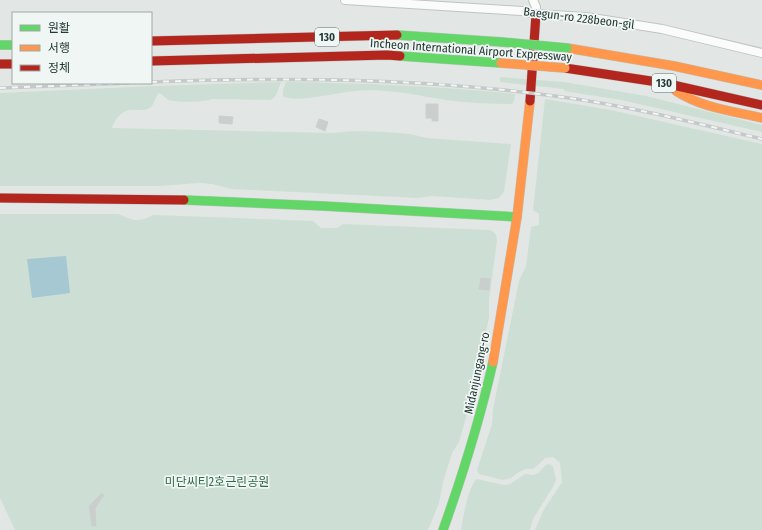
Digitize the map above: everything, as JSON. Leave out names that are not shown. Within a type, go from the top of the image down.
[{"type":"main road","name":"Midanjungang-ro","points":[[443,530],[464,471],[485,400],[494,362],[517,217],[529,114],[536,14]]},
{"type":"main road","name":"Incheon International Airport Expressway","points":[[152,41],[394,35],[502,42],[567,48],[674,66],[762,85]]},
{"type":"main road","points":[[0,45],[12,45]]},
{"type":"main road","name":"Incheon International Airport Expressway","points":[[152,61],[387,55],[501,63],[565,68],[664,83],[762,105]]},
{"type":"main road","points":[[0,64],[12,64]]},
{"type":"main road","points":[[664,83],[680,95],[701,103],[762,118]]},
{"type":"main road","points":[[0,198],[164,199],[308,205],[517,217]]},
{"type":"street","name":"Baegun-ro 228beon-gil","points":[[345,0],[425,3],[586,18],[662,29],[762,54]]},
{"type":"street","points":[[533,0],[536,7],[536,14]]},
{"type":"green space","points":[[500,77],[564,82],[646,96],[762,125],[762,132],[621,100],[564,91],[564,89],[500,82]]},
{"type":"green space","points":[[281,82],[276,95],[270,100],[212,99],[178,102],[169,100],[159,93],[150,108],[146,110],[126,111],[118,117],[112,128],[332,133],[355,131],[386,132],[410,134],[427,138],[511,144],[504,192],[499,198],[490,200],[432,196],[418,198],[231,189],[212,184],[199,183],[159,186],[0,186],[0,93]]},
{"type":"green space","points":[[286,82],[400,85],[515,94],[512,104],[454,101],[378,90],[355,91],[296,99],[283,96],[283,90]]},
{"type":"green space","points":[[545,99],[611,110],[762,144],[762,530],[535,530],[543,511],[562,482],[560,463],[553,457],[545,458],[533,469],[526,469],[511,478],[503,480],[479,474],[477,470],[492,424],[493,409],[519,281],[526,266],[531,227],[539,225],[539,214],[533,210]]},
{"type":"green space","name":"미단씨티2호근린공원","points":[[0,214],[118,214],[136,220],[156,215],[313,221],[321,228],[337,228],[343,224],[490,230],[493,232],[496,235],[497,241],[489,300],[489,318],[471,400],[459,442],[452,453],[443,482],[439,503],[428,530],[15,530],[0,498]]},
{"type":"green space","points":[[549,464],[553,466],[556,479],[554,485],[533,519],[530,530],[461,530],[471,488],[477,479],[504,485],[510,484],[525,474],[533,475],[538,473]]},
{"type":"water","points":[[66,256],[70,293],[32,298],[27,259]]},
{"type":"building","points":[[426,104],[438,104],[438,121],[432,121],[432,118],[426,118]]},
{"type":"building","points":[[219,116],[233,117],[232,124],[219,123]]},
{"type":"building","points":[[319,119],[328,122],[325,131],[316,127]]},
{"type":"building","points":[[481,278],[490,279],[489,290],[479,289]]},
{"type":"building","points":[[102,493],[104,495],[95,508],[96,526],[92,526],[89,506]]},
{"type":"railway","points":[[152,82],[203,80],[357,80],[459,86],[562,97],[612,105],[662,115],[762,139]]},
{"type":"railway","points":[[0,88],[102,84]]},
{"type":"traffic: fast","points":[[397,35],[502,42]]},
{"type":"traffic: fast","points":[[502,42],[567,48]]},
{"type":"traffic: fast","points":[[0,45],[12,45]]},
{"type":"traffic: fast","points":[[400,56],[501,63]]},
{"type":"traffic: fast","points":[[184,200],[517,217]]},
{"type":"traffic: fast","points":[[443,530],[471,446],[493,362]]},
{"type":"traffic: slow","points":[[567,48],[674,66],[762,85]]},
{"type":"traffic: slow","points":[[501,63],[565,68]]},
{"type":"traffic: slow","points":[[676,91],[686,97],[707,105],[762,118]]},
{"type":"traffic: slow","points":[[493,362],[517,217],[530,101]]},
{"type":"traffic: jam","points":[[530,101],[536,14]]},
{"type":"traffic: jam","points":[[152,41],[397,35]]},
{"type":"traffic: jam","points":[[152,61],[387,55],[400,56]]},
{"type":"traffic: jam","points":[[0,64],[12,64]]},
{"type":"traffic: jam","points":[[565,68],[664,83],[762,105]]},
{"type":"traffic: jam","points":[[0,198],[184,200]]}]
